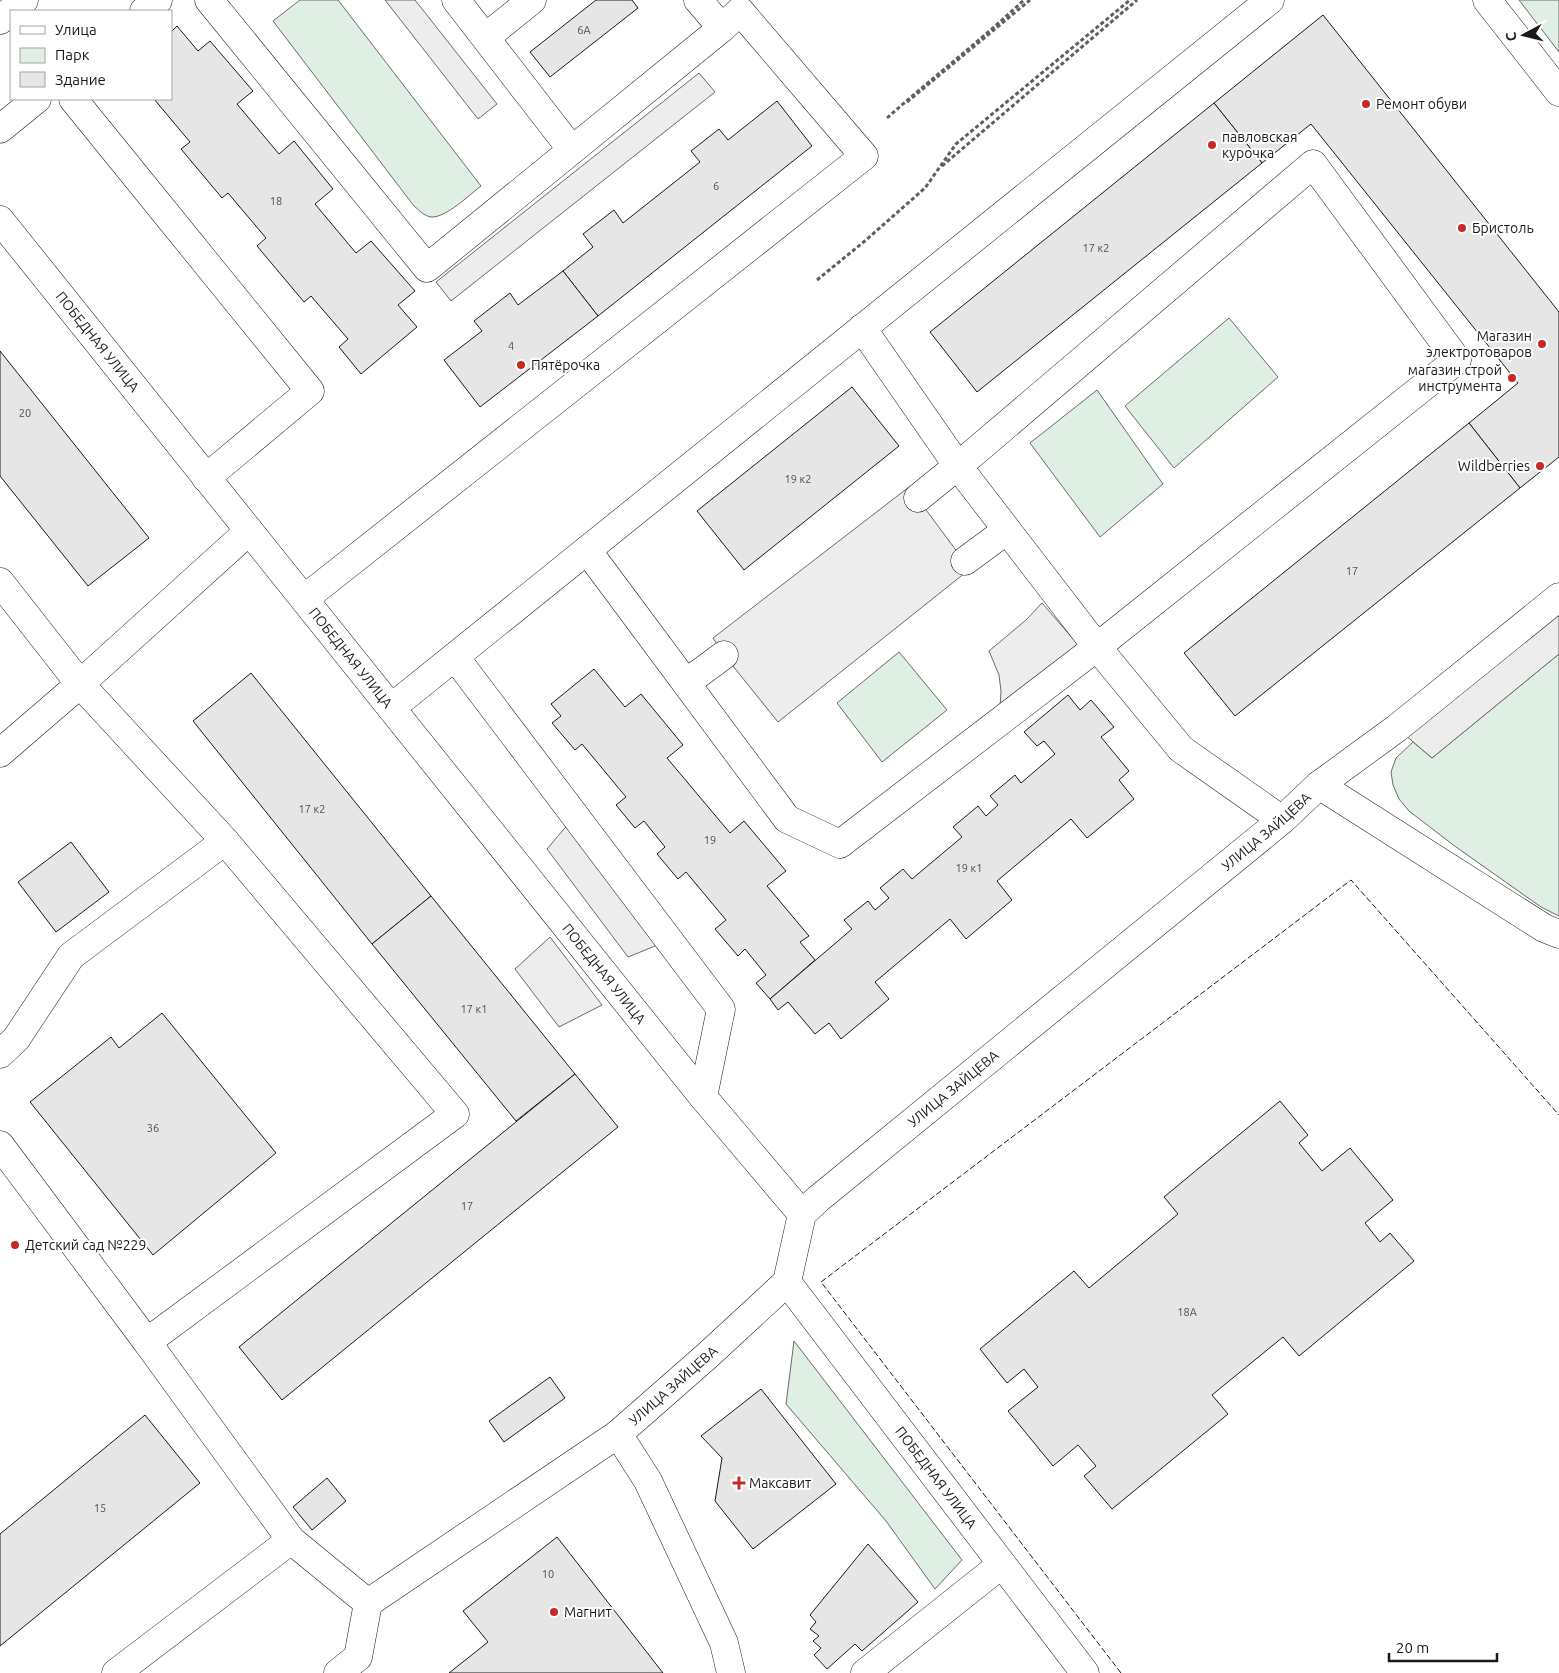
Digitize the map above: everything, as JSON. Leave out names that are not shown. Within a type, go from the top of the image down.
[{"type":"street","points":[[12,10],[24,0]]},
{"type":"street","points":[[145,10],[158,0]]},
{"type":"street","points":[[209,0],[427,268],[722,28],[740,11],[864,156],[304,599]]},
{"type":"street","points":[[456,0],[486,36],[572,150]]},
{"type":"street","points":[[486,36],[532,0]]},
{"type":"street","points":[[698,0],[722,28]]},
{"type":"street","points":[[391,708],[1270,0]]},
{"type":"street","points":[[1487,0],[1559,92]]},
{"type":"street","points":[[0,20],[10,12]]},
{"type":"street","points":[[0,129],[37,100]]},
{"type":"street","points":[[74,100],[310,391],[206,478]]},
{"type":"street","points":[[587,550],[787,819],[840,844],[1097,647],[1457,360],[1312,164],[918,498]]},
{"type":"street","name":"ПОБЕДНАЯ УЛИЦА","points":[[0,220],[703,1097],[802,1214]]},
{"type":"street","points":[[862,328],[957,465],[1097,647],[1182,749],[1282,820]]},
{"type":"street","points":[[965,561],[1007,530]]},
{"type":"street","points":[[0,753],[80,684],[249,531]]},
{"type":"street","points":[[0,582],[80,684],[225,841],[455,1114],[147,1342]]},
{"type":"street","points":[[1319,785],[1397,728],[1559,597]]},
{"type":"street","points":[[686,682],[724,655]]},
{"type":"street","points":[[455,657],[721,1009],[703,1097]]},
{"type":"street","name":"УЛИЦА ЗАЙЦЕВА","points":[[802,1214],[1282,820],[1319,785],[1544,928],[1559,934]]},
{"type":"street","points":[[0,1054],[16,1039],[71,956],[225,841]]},
{"type":"street","points":[[0,1145],[147,1342],[291,1540],[368,1603]]},
{"type":"street","points":[[787,1282],[802,1214]]},
{"type":"street","name":"ПОБЕДНАЯ УЛИЦА","points":[[787,1282],[1085,1673]]},
{"type":"street","name":"УЛИЦА ЗАЙЦЕВА","points":[[731,1673],[724,1643],[648,1481],[618,1434],[787,1282]]},
{"type":"street","points":[[338,1673],[358,1657],[368,1603],[618,1434]]},
{"type":"street","points":[[116,1673],[291,1540]]},
{"type":"street","points":[[865,1673],[1002,1564]]},
{"type":"path","points":[[887,118],[1024,0]]},
{"type":"path","points":[[894,113],[1030,0]]},
{"type":"path","points":[[817,280],[925,188],[956,144],[1130,0]]},
{"type":"path","points":[[932,174],[1137,0]]},
{"type":"green space","points":[[300,0],[338,0],[481,186],[450,210],[437,216],[431,217],[426,215],[414,206],[273,21]]},
{"type":"green space","points":[[1519,0],[1559,0],[1559,52]]},
{"type":"green space","points":[[1229,318],[1278,377],[1174,468],[1125,406]]},
{"type":"green space","points":[[1097,390],[1163,484],[1100,537],[1030,443]]},
{"type":"green space","points":[[899,652],[947,710],[882,762],[837,703]]},
{"type":"green space","points":[[1559,654],[1559,916],[1541,907],[1409,811],[1399,799],[1393,785],[1391,772],[1396,758],[1413,742],[1432,758]]},
{"type":"green space","points":[[794,1341],[962,1560],[935,1589],[886,1521],[786,1404]]},
{"type":"shaded area","points":[[385,0],[415,0],[497,104],[478,119]]},
{"type":"shaded area","points":[[699,73],[715,92],[451,301],[436,282]]},
{"type":"shaded area","points":[[909,487],[970,569],[778,722],[724,655],[713,638]]},
{"type":"shaded area","points":[[1559,597],[1559,654],[1432,758],[1397,728]]},
{"type":"shaded area","points":[[1042,603],[1087,655],[1000,707],[999,675],[989,651],[1026,620]]},
{"type":"shaded area","points":[[575,816],[670,940],[628,957],[547,849]]},
{"type":"shaded area","points":[[550,937],[602,1005],[559,1027],[515,969]]},
{"type":"building","points":[[596,0],[632,0],[638,8],[550,77],[530,52]]},
{"type":"building","points":[[1323,15],[1559,312],[1559,457],[1520,488],[1469,423],[1518,383],[1311,124],[1262,163],[1214,103]]},
{"type":"building","points":[[177,26],[198,51],[210,41],[253,91],[237,104],[279,154],[294,141],[333,189],[315,204],[356,253],[371,241],[415,291],[398,305],[417,327],[361,374],[339,347],[348,339],[311,296],[304,302],[257,246],[266,238],[228,193],[222,198],[181,149],[190,142],[155,100],[172,100],[172,31]]},
{"type":"building","points":[[777,101],[812,146],[598,316],[563,271],[593,247],[583,234],[614,210],[623,223],[700,162],[691,151],[719,129],[728,140]]},
{"type":"building","points":[[1214,103],[1262,163],[977,392],[930,332]]},
{"type":"building","points":[[563,271],[598,316],[480,407],[444,360],[482,331],[474,321],[510,293],[518,305]]},
{"type":"building","points":[[0,351],[149,538],[88,586],[0,476]]},
{"type":"building","points":[[852,387],[899,446],[744,570],[697,511]]},
{"type":"building","points":[[1469,423],[1520,488],[1235,716],[1184,653]]},
{"type":"building","points":[[594,669],[625,707],[641,694],[683,745],[667,758],[730,833],[744,821],[786,871],[767,886],[809,936],[800,942],[815,960],[770,999],[756,983],[766,975],[745,949],[738,956],[715,929],[726,920],[686,872],[678,879],[657,854],[665,847],[644,821],[635,828],[616,805],[626,797],[582,744],[575,750],[552,723],[561,716],[551,704]]},
{"type":"building","points":[[251,673],[431,896],[372,944],[193,721]]},
{"type":"building","points":[[1068,695],[1080,710],[1091,700],[1114,727],[1101,737],[1129,771],[1119,780],[1134,799],[1087,838],[1071,819],[997,881],[1012,900],[966,939],[950,919],[875,982],[889,999],[841,1039],[829,1023],[815,1034],[788,1002],[778,1010],[770,999],[852,929],[844,920],[868,901],[875,910],[889,898],[880,888],[903,869],[912,879],[962,837],[953,827],[978,806],[986,816],[998,805],[990,796],[1015,775],[1021,783],[1055,754],[1044,741],[1037,746],[1024,732]]},
{"type":"building","points":[[71,842],[109,892],[56,932],[18,882]]},
{"type":"building","points":[[431,896],[575,1074],[516,1121],[372,944]]},
{"type":"building","points":[[162,1013],[276,1153],[153,1255],[30,1102],[111,1037],[119,1048]]},
{"type":"building","points":[[575,1074],[618,1127],[282,1400],[239,1347]]},
{"type":"building","points":[[1280,1101],[1308,1135],[1299,1143],[1322,1171],[1350,1148],[1393,1200],[1365,1223],[1380,1242],[1390,1233],[1414,1261],[1299,1356],[1283,1337],[1212,1395],[1228,1414],[1112,1509],[1084,1476],[1096,1466],[1078,1445],[1053,1466],[1008,1411],[1038,1387],[1024,1369],[1007,1383],[980,1349],[1074,1271],[1089,1288],[1178,1214],[1164,1197]]},
{"type":"building","points":[[550,1377],[565,1398],[504,1442],[489,1421]]},
{"type":"building","points":[[761,1389],[836,1484],[753,1549],[715,1501],[722,1458],[701,1436]]},
{"type":"building","points":[[145,1415],[200,1483],[0,1646],[0,1534]]},
{"type":"building","points":[[327,1478],[346,1501],[312,1530],[293,1507]]},
{"type":"building","points":[[557,1537],[663,1673],[449,1673],[488,1642],[463,1611]]},
{"type":"building","points":[[868,1544],[918,1602],[862,1651],[855,1644],[827,1669],[814,1655],[821,1648],[813,1641],[819,1636],[810,1629],[816,1622],[810,1615]]},
{"type":"fence","points":[[1121,1673],[821,1282],[1351,880],[1559,1115]]},
{"type":"place","name":"Ремонт обуви","points":[[1366,104]]},
{"type":"place","name":"павловская курочка","points":[[1212,145]]},
{"type":"place","name":"Бристоль","points":[[1462,228]]},
{"type":"place","name":"Магазин электротоваров","points":[[1542,344]]},
{"type":"place","name":"Пятёрочка","points":[[521,365]]},
{"type":"place","name":"магазин строй инструмента","points":[[1512,378]]},
{"type":"place","name":"Wildberries","points":[[1540,466]]},
{"type":"place","name":"Детский сад №229","points":[[15,1245]]},
{"type":"place","name":"Максавит","points":[[739,1483]]},
{"type":"place","name":"Магнит","points":[[554,1612]]}]
